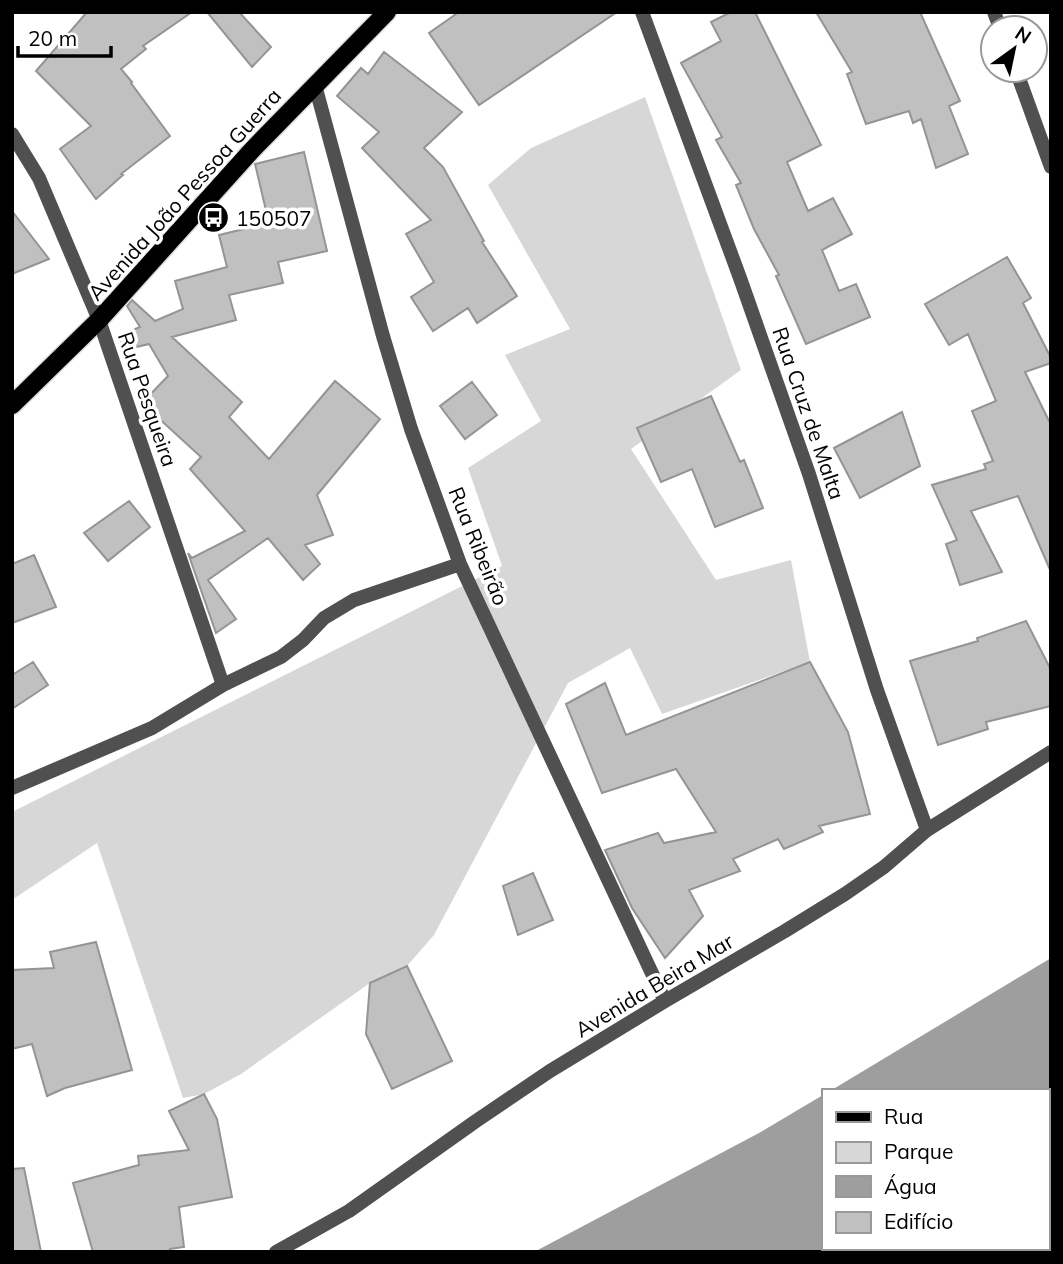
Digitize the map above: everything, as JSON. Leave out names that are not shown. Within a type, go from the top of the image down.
[{"type":"main road","name":"Avenida João Pessoa Guerra","points":[[12,405],[99,320],[253,149],[387,12]]},
{"type":"street","name":"Rua Cruz de Malta","points":[[642,12],[740,278],[877,690],[927,830]]},
{"type":"street","points":[[1021,84],[1051,167]]},
{"type":"street","name":"Rua Ribeirão","points":[[315,85],[411,429],[460,564],[665,1000]]},
{"type":"street","name":"Rua Pesqueira","points":[[12,134],[39,178],[99,320],[223,685]]},
{"type":"street","points":[[12,788],[152,728],[223,685],[281,657],[303,640],[324,618],[354,600],[460,564]]},
{"type":"street","name":"Avenida Beira Mar","points":[[276,1252],[349,1211],[550,1072],[665,1000],[845,894],[884,867],[927,830],[1051,752]]},
{"type":"green space","points":[[645,97],[741,370],[631,449],[716,580],[791,560],[810,662],[662,714],[630,648],[568,683],[434,935],[407,966],[370,983],[241,1074],[204,1094],[183,1098],[97,843],[12,900],[12,812],[502,566],[468,468],[541,421],[505,355],[570,329],[488,185],[531,148]]},
{"type":"water","points":[[1051,958],[1051,1252],[534,1252],[759,1133],[822,1096],[822,1250],[1049,1250],[1049,1089],[833,1089]]},
{"type":"building","points":[[87,12],[192,12],[143,46],[146,49],[121,69],[170,136],[121,174],[123,175],[96,199],[60,149],[91,126],[36,71]]},
{"type":"building","points":[[207,12],[239,12],[271,47],[252,67]]},
{"type":"building","points":[[459,12],[617,12],[479,105],[429,33]]},
{"type":"building","points":[[731,12],[755,12],[821,145],[787,162],[808,211],[833,198],[852,234],[822,250],[839,291],[856,284],[870,317],[806,344],[776,276],[779,275],[754,229],[736,185],[741,183],[716,140],[722,137],[681,63],[721,41],[711,22]]},
{"type":"building","points":[[816,12],[920,12],[960,101],[949,106],[968,154],[936,168],[921,119],[913,123],[909,111],[866,124],[847,74],[852,72]]},
{"type":"building","points":[[384,52],[462,112],[424,148],[443,167],[484,241],[482,242],[517,296],[477,323],[468,308],[433,331],[411,297],[434,282],[406,234],[431,220],[362,148],[379,132],[337,96],[361,68],[368,74]]},
{"type":"building","points":[[304,152],[327,251],[278,262],[283,283],[229,295],[236,320],[172,337],[242,402],[229,417],[269,459],[335,381],[380,419],[317,495],[333,535],[305,545],[320,564],[303,580],[268,538],[208,580],[236,619],[216,633],[188,553],[192,558],[245,531],[190,469],[201,457],[142,403],[168,376],[149,344],[124,350],[119,336],[140,327],[127,306],[132,300],[155,321],[183,309],[175,281],[227,267],[219,235],[269,223],[255,164]]},
{"type":"building","points":[[12,211],[49,259],[12,274]]},
{"type":"building","points":[[1007,257],[1031,298],[1023,303],[1051,358],[1051,363],[1025,372],[1051,425],[1051,572],[1018,496],[971,511],[1002,572],[960,585],[946,544],[957,540],[932,485],[986,469],[984,464],[993,461],[972,411],[996,401],[968,334],[949,345],[925,304]]},
{"type":"building","points":[[472,382],[497,415],[465,439],[440,406]]},
{"type":"building","points":[[711,396],[740,462],[744,460],[763,508],[715,527],[692,469],[661,482],[637,428]]},
{"type":"building","points":[[902,412],[920,466],[860,498],[834,448]]},
{"type":"building","points":[[129,501],[150,527],[108,561],[84,533]]},
{"type":"building","points":[[34,555],[56,607],[12,623],[12,564]]},
{"type":"building","points":[[1026,621],[1051,670],[1051,706],[986,722],[988,729],[938,745],[910,661],[978,641],[977,638]]},
{"type":"building","points":[[33,662],[48,685],[12,709],[12,675]]},
{"type":"building","points":[[810,662],[848,732],[870,814],[819,826],[823,832],[784,849],[778,839],[733,859],[740,871],[689,890],[703,916],[665,958],[632,908],[605,850],[658,833],[664,843],[716,832],[676,769],[602,793],[566,704],[605,683],[626,735]]},
{"type":"building","points":[[533,873],[553,920],[518,935],[503,886]]},
{"type":"building","points":[[96,942],[132,1070],[65,1088],[47,1096],[32,1044],[12,1049],[12,970],[54,968],[50,952]]},
{"type":"building","points":[[407,966],[452,1061],[392,1089],[366,1034],[370,983]]},
{"type":"building","points":[[204,1094],[217,1119],[232,1197],[179,1207],[184,1247],[170,1249],[169,1252],[93,1252],[73,1183],[139,1165],[138,1156],[189,1150],[169,1111]]},
{"type":"building","points":[[24,1168],[41,1252],[12,1252],[12,1169]]},
{"type":"place","name":"150507","points":[[213,218]]}]
